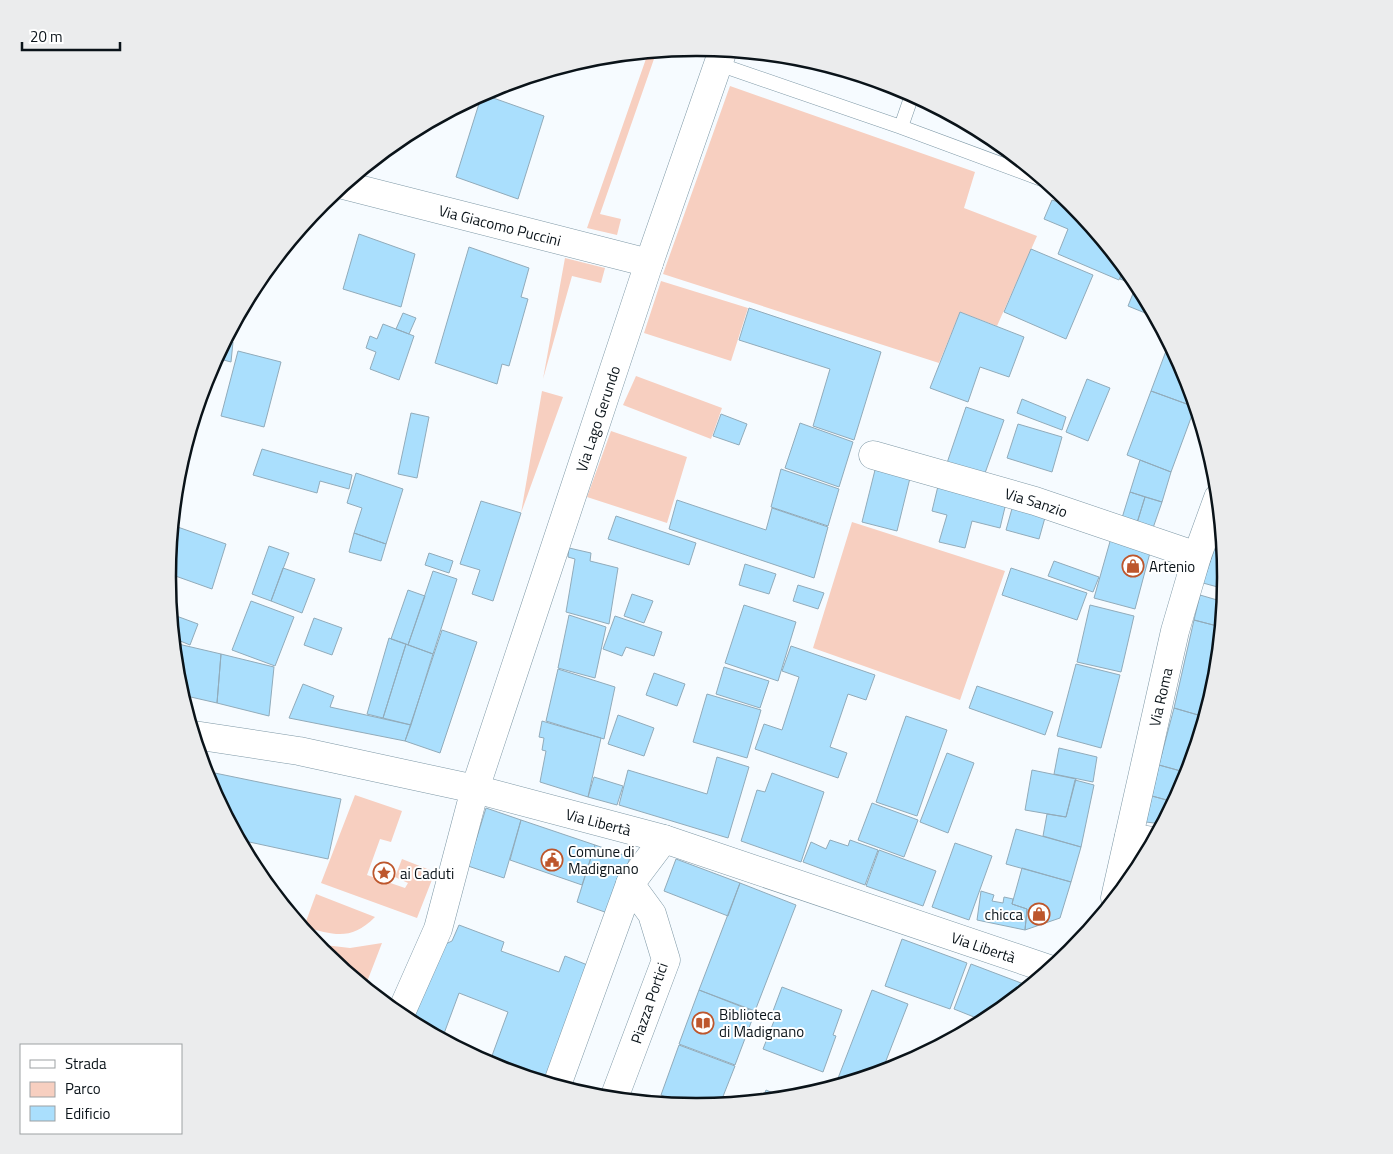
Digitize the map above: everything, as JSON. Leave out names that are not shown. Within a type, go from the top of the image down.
[{"type":"street","name":"Via Lago Gerundo","points":[[403,1007],[438,928],[475,789],[649,263],[721,57]]},
{"type":"street","name":"Via Giacomo Puccini","points":[[354,184],[649,263]]},
{"type":"street","name":"Via Sanzio","points":[[873,455],[1035,501],[1197,556]]},
{"type":"street","name":"Via Roma","points":[[1128,868],[1141,839],[1175,631],[1197,556],[1213,511]]},
{"type":"street","name":"Via Libertà","points":[[200,736],[299,751],[475,789],[664,839],[1042,967]]},
{"type":"street","points":[[559,1079],[630,884],[664,839]]},
{"type":"street","name":"Piazza Portici","points":[[617,1091],[666,960],[652,914],[630,884]]},
{"type":"lane","points":[[721,57],[901,128],[1025,173]]},
{"type":"lane","points":[[901,128],[910,102]]},
{"type":"green space","points":[[654,58],[600,214],[621,219],[617,235],[587,228],[646,59]]},
{"type":"green space","points":[[730,86],[975,172],[964,208],[1037,236],[997,326],[960,312],[939,363],[663,274]]},
{"type":"green space","points":[[565,258],[605,268],[601,283],[572,276],[543,379]]},
{"type":"green space","points":[[661,281],[748,308],[731,361],[644,333]]},
{"type":"green space","points":[[636,376],[722,408],[711,439],[623,405]]},
{"type":"green space","points":[[542,391],[563,397],[521,513]]},
{"type":"green space","points":[[611,431],[687,457],[667,523],[587,497]]},
{"type":"green space","points":[[852,522],[1005,571],[960,700],[813,648]]},
{"type":"green space","points":[[355,795],[402,811],[391,842],[380,839],[367,875],[405,888],[408,883],[395,877],[402,859],[435,872],[417,918],[321,883]]},
{"type":"green space","points":[[316,894],[375,917],[358,930],[342,934],[314,929],[306,921]]},
{"type":"green space","points":[[382,943],[367,981],[328,945],[350,948]]},
{"type":"building","points":[[493,98],[544,116],[518,199],[456,177],[479,104]]},
{"type":"building","points":[[1052,200],[1058,202],[1110,260],[1121,276],[1119,280],[1058,254],[1068,229],[1044,219]]},
{"type":"building","points":[[359,234],[415,254],[401,307],[343,289]]},
{"type":"building","points":[[469,247],[529,268],[521,297],[528,299],[509,366],[502,364],[497,384],[435,363]]},
{"type":"building","points":[[1031,249],[1093,275],[1066,339],[1004,312]]},
{"type":"building","points":[[1133,294],[1144,313],[1128,306]]},
{"type":"building","points":[[749,308],[881,352],[854,440],[813,426],[830,369],[739,340]]},
{"type":"building","points":[[960,312],[1024,337],[1009,377],[980,367],[968,402],[930,388]]},
{"type":"building","points":[[403,313],[416,318],[409,334],[396,329]]},
{"type":"building","points":[[383,324],[414,336],[399,380],[370,369],[376,352],[366,348],[370,336],[377,339]]},
{"type":"building","points":[[232,342],[233,342],[231,362],[223,360]]},
{"type":"building","points":[[238,351],[281,362],[264,427],[221,416]]},
{"type":"building","points":[[1166,351],[1188,404],[1151,391]]},
{"type":"building","points":[[1087,379],[1110,388],[1088,441],[1066,432]]},
{"type":"building","points":[[1151,391],[1188,404],[1192,416],[1171,472],[1127,455]]},
{"type":"building","points":[[1022,399],[1066,417],[1062,430],[1017,413]]},
{"type":"building","points":[[966,407],[1004,420],[984,476],[947,463]]},
{"type":"building","points":[[411,413],[429,417],[417,478],[398,474]]},
{"type":"building","points":[[721,414],[747,424],[739,445],[713,436]]},
{"type":"building","points":[[800,423],[853,442],[839,487],[785,468]]},
{"type":"building","points":[[1018,424],[1062,437],[1052,472],[1007,458]]},
{"type":"building","points":[[262,449],[352,475],[349,489],[320,481],[317,493],[253,475]]},
{"type":"building","points":[[1140,460],[1171,472],[1162,502],[1130,492]]},
{"type":"building","points":[[781,469],[839,489],[828,526],[771,507]]},
{"type":"building","points":[[875,470],[910,478],[897,531],[862,522]]},
{"type":"building","points":[[356,473],[403,489],[386,544],[354,533],[362,508],[347,503]]},
{"type":"building","points":[[938,486],[1006,503],[1000,528],[972,521],[965,548],[939,542],[947,515],[932,511]]},
{"type":"building","points":[[1130,492],[1145,497],[1137,523],[1122,518]]},
{"type":"building","points":[[1145,497],[1162,502],[1153,528],[1137,523]]},
{"type":"building","points":[[677,500],[766,530],[772,508],[828,527],[814,578],[669,529]]},
{"type":"building","points":[[481,501],[521,513],[493,601],[472,594],[480,570],[460,564]]},
{"type":"building","points":[[1013,505],[1046,514],[1039,539],[1006,530]]},
{"type":"building","points":[[616,516],[696,543],[689,565],[608,539]]},
{"type":"building","points":[[178,527],[226,544],[212,589],[176,576]]},
{"type":"building","points":[[354,533],[386,544],[381,561],[349,552]]},
{"type":"building","points":[[1111,538],[1151,549],[1135,609],[1094,598]]},
{"type":"building","points":[[1216,545],[1217,587],[1203,583]]},
{"type":"building","points":[[269,546],[289,553],[271,601],[252,594]]},
{"type":"building","points":[[569,548],[591,553],[590,561],[618,568],[609,624],[566,612],[575,559],[568,557]]},
{"type":"building","points":[[429,553],[453,561],[449,573],[425,565]]},
{"type":"building","points":[[1054,561],[1099,577],[1093,592],[1048,576]]},
{"type":"building","points":[[745,564],[776,574],[769,594],[739,585]]},
{"type":"building","points":[[283,568],[315,579],[302,613],[271,601]]},
{"type":"building","points":[[1011,568],[1087,593],[1077,620],[1002,595]]},
{"type":"building","points":[[433,571],[457,579],[433,654],[408,645]]},
{"type":"building","points":[[798,585],[824,593],[818,609],[793,601]]},
{"type":"building","points":[[408,590],[425,596],[408,645],[391,639]]},
{"type":"building","points":[[632,594],[653,601],[644,623],[624,616]]},
{"type":"building","points":[[1200,595],[1216,600],[1215,625],[1194,620]]},
{"type":"building","points":[[251,601],[294,617],[275,666],[232,650]]},
{"type":"building","points":[[744,605],[796,622],[778,681],[725,663]]},
{"type":"building","points":[[1090,605],[1134,616],[1121,672],[1077,662]]},
{"type":"building","points":[[569,615],[606,627],[595,678],[558,668]]},
{"type":"building","points":[[177,616],[198,624],[190,645],[180,641]]},
{"type":"building","points":[[615,616],[662,632],[654,656],[626,647],[622,656],[603,649]]},
{"type":"building","points":[[314,618],[342,628],[332,655],[304,645]]},
{"type":"building","points":[[1194,620],[1215,625],[1213,645],[1199,715],[1174,708]]},
{"type":"building","points":[[442,630],[477,642],[440,753],[405,741]]},
{"type":"building","points":[[389,638],[406,644],[383,718],[367,714]]},
{"type":"building","points":[[180,644],[221,654],[217,703],[190,697]]},
{"type":"building","points":[[406,644],[433,654],[411,725],[383,718]]},
{"type":"building","points":[[791,646],[875,675],[866,700],[848,694],[830,747],[847,753],[838,778],[755,749],[764,724],[782,730],[799,677],[782,671]]},
{"type":"building","points":[[221,654],[274,667],[269,716],[217,703]]},
{"type":"building","points":[[1076,664],[1120,675],[1101,748],[1057,736]]},
{"type":"building","points":[[724,667],[769,681],[760,708],[716,694]]},
{"type":"building","points":[[558,669],[615,687],[604,739],[546,721]]},
{"type":"building","points":[[654,673],[685,684],[677,706],[646,695]]},
{"type":"building","points":[[303,684],[334,696],[330,707],[411,725],[405,741],[289,718]]},
{"type":"building","points":[[977,686],[1053,712],[1045,735],[969,708]]},
{"type":"building","points":[[707,694],[761,710],[747,758],[693,742]]},
{"type":"building","points":[[1174,708],[1199,715],[1180,771],[1159,765]]},
{"type":"building","points":[[618,715],[654,728],[644,756],[608,744]]},
{"type":"building","points":[[906,716],[947,730],[917,816],[876,802]]},
{"type":"building","points":[[542,721],[601,738],[588,797],[540,782],[546,751],[542,750],[544,738],[539,737]]},
{"type":"building","points":[[1059,748],[1097,757],[1093,782],[1054,774]]},
{"type":"building","points":[[947,753],[974,763],[948,833],[920,822]]},
{"type":"building","points":[[717,757],[749,767],[728,838],[619,805],[628,770],[707,794]]},
{"type":"building","points":[[1159,765],[1180,771],[1167,800],[1152,796]]},
{"type":"building","points":[[1032,770],[1076,779],[1066,817],[1025,810]]},
{"type":"building","points":[[214,773],[341,799],[328,859],[249,842],[229,807]]},
{"type":"building","points":[[772,773],[824,792],[801,862],[741,841],[757,790],[765,792]]},
{"type":"building","points":[[594,777],[623,786],[617,805],[588,797]]},
{"type":"building","points":[[1075,780],[1094,785],[1081,847],[1043,836],[1047,814],[1066,817]]},
{"type":"building","points":[[1152,796],[1167,800],[1155,823],[1146,822]]},
{"type":"building","points":[[872,803],[918,820],[904,857],[858,840]]},
{"type":"building","points":[[486,808],[521,820],[504,878],[468,866]]},
{"type":"building","points":[[521,820],[595,845],[582,885],[510,860]]},
{"type":"building","points":[[1016,829],[1081,847],[1071,882],[1006,864]]},
{"type":"building","points":[[830,840],[848,846],[850,840],[878,850],[865,885],[803,862],[811,842],[826,849]]},
{"type":"building","points":[[955,843],[992,856],[969,920],[932,907]]},
{"type":"building","points":[[595,845],[630,857],[613,915],[577,902]]},
{"type":"building","points":[[879,850],[936,871],[923,906],[866,886]]},
{"type":"building","points":[[676,859],[740,883],[728,916],[664,891]]},
{"type":"building","points":[[1022,868],[1071,882],[1060,918],[1025,930],[1027,909],[1012,904]]},
{"type":"building","points":[[740,883],[796,905],[755,1011],[699,990]]},
{"type":"building","points":[[981,891],[994,895],[992,901],[1003,903],[1004,897],[1013,899],[1012,904],[1027,909],[1025,930],[977,920]]},
{"type":"building","points":[[459,925],[504,942],[501,951],[559,972],[565,956],[590,966],[548,1076],[492,1056],[508,1012],[459,993],[444,1032],[410,1012],[439,947],[452,941]]},
{"type":"building","points":[[902,939],[967,963],[950,1009],[885,986]]},
{"type":"building","points":[[971,964],[1022,983],[974,1017],[954,1009]]},
{"type":"building","points":[[782,987],[842,1010],[833,1035],[836,1036],[823,1072],[763,1049],[774,1021],[770,1019]]},
{"type":"building","points":[[699,990],[755,1012],[735,1065],[679,1044]]},
{"type":"building","points":[[872,990],[908,1004],[886,1062],[838,1078]]},
{"type":"building","points":[[679,1045],[735,1066],[723,1097],[666,1097],[661,1095]]},
{"type":"place","name":"Artenio","points":[[1133,566]]},
{"type":"place","name":"Comune di Madignano","points":[[552,860]]},
{"type":"place","name":"ai Caduti","points":[[384,873]]},
{"type":"place","name":"chicca","points":[[1039,914]]},
{"type":"place","name":"Biblioteca di Madignano","points":[[703,1023]]}]
